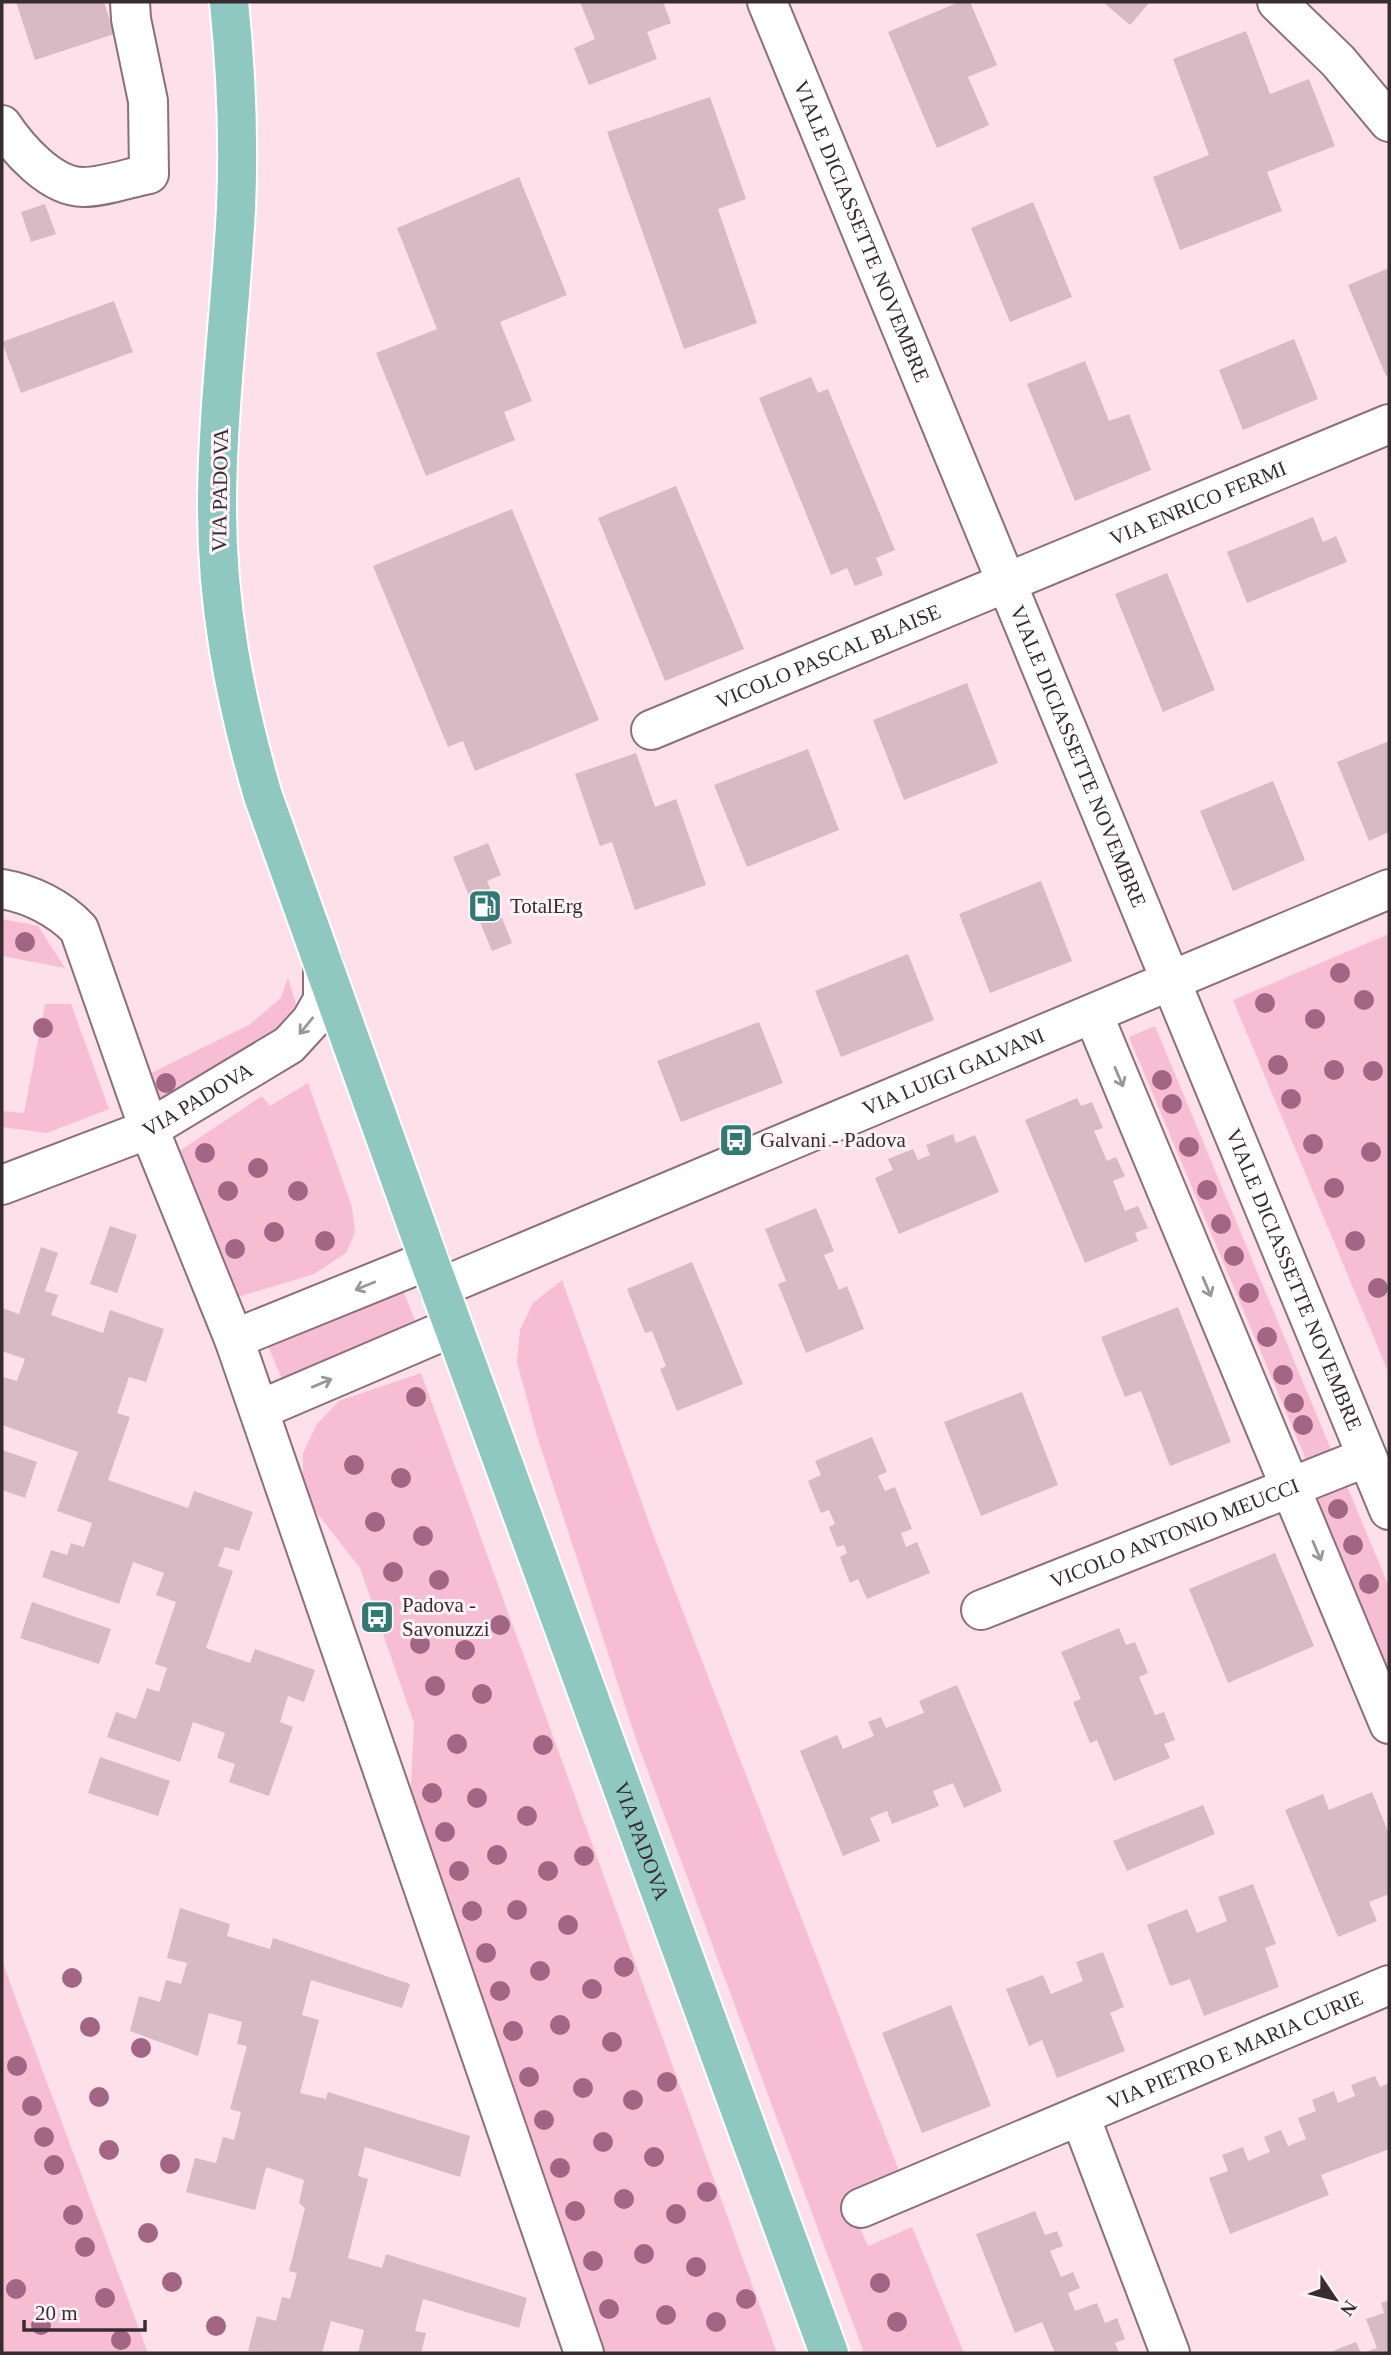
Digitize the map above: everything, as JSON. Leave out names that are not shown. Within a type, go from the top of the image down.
[{"type":"main road","name":"VIA PADOVA","points":[[229,2],[237,142],[236,206],[217,499],[220,579],[234,687],[243,725],[264,796],[453,1327],[829,2353]]},
{"type":"street","points":[[2,125],[41,168],[72,186],[94,186],[149,174],[148,101],[130,2]]},
{"type":"street","name":"VIALE DICIASSETTE NOVEMBRE","points":[[767,2],[1389,1510]]},
{"type":"street","points":[[1277,2],[1338,61],[1389,122]]},
{"type":"street","name":"VIA ENRICO FERMI","points":[[1005,581],[1389,424]]},
{"type":"street","name":"VICOLO PASCAL BLAISE","points":[[651,730],[1005,581]]},
{"type":"street","points":[[2,889],[17,891],[46,904],[67,916],[79,929],[149,1129],[2,1185]]},
{"type":"street","name":"VIA LUIGI GALVANI","points":[[434,1274],[1093,1014],[1389,889]]},
{"type":"street","name":"VIA PADOVA","points":[[323,963],[323,1000],[311,1021],[289,1045],[149,1129],[234,1339],[584,2353]]},
{"type":"street","points":[[1093,1014],[1389,1724]]},
{"type":"street","points":[[234,1339],[434,1274]]},
{"type":"street","points":[[259,1410],[453,1327]]},
{"type":"street","name":"VICOLO ANTONIO MEUCCI","points":[[982,1610],[1367,1457]]},
{"type":"street","name":"VIA PIETRO E MARIA CURIE","points":[[861,2208],[1389,1985]]},
{"type":"street","name":"VIA PIETRO E MARIA CURIE","points":[[1080,2116],[1170,2353]]},
{"type":"shaded area","points":[[2,919],[38,926],[65,968],[2,956]]},
{"type":"shaded area","points":[[1389,934],[1389,1374],[1233,1000]]},
{"type":"shaded area","points":[[288,978],[296,1004],[281,1031],[156,1111],[145,1076],[249,1025],[281,998]]},
{"type":"shaded area","points":[[45,1004],[71,1004],[109,1109],[47,1133],[2,1127],[2,1111],[24,1113]]},
{"type":"shaded area","points":[[1155,1026],[1332,1452],[1307,1462],[1129,1037]]},
{"type":"shaded area","points":[[308,1083],[352,1207],[355,1233],[346,1253],[314,1274],[228,1300],[172,1156],[262,1096],[270,1106]]},
{"type":"shaded area","points":[[562,1280],[653,1534],[901,2176],[846,2196],[868,2246],[912,2227],[964,2353],[864,2353],[637,1742],[537,1436],[517,1362],[520,1330],[533,1303]]},
{"type":"shaded area","points":[[403,1291],[416,1323],[282,1379],[268,1346]]},
{"type":"shaded area","points":[[421,1373],[777,2353],[596,2353],[410,1810],[414,1723],[360,1568],[303,1495],[303,1453],[317,1424],[339,1401]]},
{"type":"shaded area","points":[[1347,1486],[1389,1587],[1389,1671],[1317,1498]]},
{"type":"shaded area","points":[[2,1960],[15,1997],[148,2353],[2,2353]]},
{"type":"building","points":[[16,2],[104,2],[114,34],[35,60]]},
{"type":"building","points":[[580,2],[663,2],[671,23],[647,32],[657,59],[589,85],[574,48],[595,39]]},
{"type":"building","points":[[959,2],[970,2],[997,65],[968,77],[989,125],[937,148],[888,32]]},
{"type":"building","points":[[1103,2],[1150,2],[1130,25]]},
{"type":"building","points":[[1246,31],[1270,94],[1309,79],[1335,146],[1267,172],[1282,211],[1180,250],[1153,177],[1209,155],[1173,59]]},
{"type":"building","points":[[710,97],[746,199],[718,209],[757,323],[684,349],[607,132]]},
{"type":"building","points":[[519,177],[567,295],[500,322],[532,401],[504,412],[515,440],[426,476],[376,353],[437,329],[397,228]]},
{"type":"building","points":[[1033,202],[1072,297],[1010,322],[971,228]]},
{"type":"building","points":[[45,204],[56,234],[31,242],[21,212]]},
{"type":"building","points":[[1389,268],[1389,375],[1386,376],[1348,285]]},
{"type":"building","points":[[114,301],[133,352],[21,393],[2,342]]},
{"type":"building","points":[[1294,339],[1318,399],[1243,430],[1219,370]]},
{"type":"building","points":[[1085,361],[1109,421],[1129,414],[1151,470],[1075,501],[1027,384]]},
{"type":"building","points":[[811,377],[818,393],[828,389],[895,550],[876,558],[883,575],[855,586],[847,568],[831,575],[759,398]]},
{"type":"building","points":[[676,486],[744,649],[665,681],[598,518]]},
{"type":"building","points":[[512,509],[599,720],[475,771],[463,741],[448,747],[373,566]]},
{"type":"building","points":[[1313,517],[1323,542],[1336,536],[1347,562],[1247,603],[1227,552]]},
{"type":"building","points":[[1167,573],[1215,690],[1163,712],[1115,594]]},
{"type":"building","points":[[967,683],[998,763],[904,800],[873,720]]},
{"type":"building","points":[[1389,741],[1389,832],[1369,841],[1337,762]]},
{"type":"building","points":[[808,749],[839,830],[747,867],[714,785]]},
{"type":"building","points":[[636,753],[655,807],[676,799],[706,885],[635,910],[612,842],[600,846],[575,774]]},
{"type":"building","points":[[1273,781],[1305,860],[1233,891],[1200,811]]},
{"type":"building","points":[[488,843],[501,875],[487,881],[512,943],[492,951],[453,857]]},
{"type":"building","points":[[1041,881],[1072,961],[990,993],[959,914]]},
{"type":"building","points":[[908,954],[934,1020],[841,1057],[815,991]]},
{"type":"building","points":[[759,1022],[783,1083],[681,1122],[657,1061]]},
{"type":"building","points":[[1077,1098],[1081,1106],[1092,1102],[1103,1128],[1094,1131],[1107,1161],[1116,1157],[1125,1176],[1113,1181],[1125,1211],[1138,1206],[1148,1228],[1135,1233],[1138,1241],[1085,1263],[1025,1120]]},
{"type":"building","points":[[953,1134],[956,1143],[975,1135],[999,1192],[899,1234],[875,1178],[893,1170],[888,1159],[913,1149],[918,1160],[930,1155],[926,1145]]},
{"type":"building","points":[[816,1208],[834,1251],[824,1255],[839,1290],[847,1286],[864,1329],[806,1353],[778,1284],[786,1281],[765,1229]]},
{"type":"building","points":[[110,1226],[137,1235],[117,1293],[90,1284]]},
{"type":"building","points":[[41,1247],[58,1253],[45,1291],[58,1295],[51,1315],[103,1333],[110,1310],[164,1329],[146,1382],[129,1377],[117,1413],[130,1417],[108,1480],[188,1508],[194,1491],[253,1512],[239,1551],[225,1547],[218,1566],[233,1571],[206,1648],[250,1663],[255,1649],[315,1670],[304,1702],[288,1696],[280,1722],[293,1727],[269,1796],[229,1782],[235,1764],[217,1758],[225,1733],[193,1722],[180,1762],[107,1737],[116,1712],[136,1719],[147,1688],[159,1692],[167,1668],[155,1664],[176,1602],[156,1595],[164,1573],[133,1562],[119,1604],[42,1577],[51,1550],[67,1555],[71,1543],[84,1547],[92,1523],[57,1511],[78,1452],[2,1425],[3,1377],[17,1381],[25,1359],[2,1351],[2,1308],[19,1314]]},
{"type":"building","points":[[692,1262],[743,1384],[677,1411],[660,1369],[666,1366],[652,1331],[645,1333],[627,1289]]},
{"type":"building","points":[[1178,1307],[1231,1442],[1170,1466],[1141,1391],[1125,1397],[1101,1337]]},
{"type":"building","points":[[1022,1392],[1058,1485],[981,1516],[944,1422]]},
{"type":"building","points":[[872,1437],[887,1472],[878,1476],[885,1491],[895,1487],[912,1529],[901,1533],[906,1547],[917,1542],[930,1573],[867,1599],[858,1579],[850,1583],[840,1557],[847,1553],[844,1545],[837,1547],[829,1527],[835,1524],[829,1510],[821,1513],[808,1481],[821,1475],[815,1461]]},
{"type":"building","points":[[2,1450],[37,1462],[25,1498],[2,1490]]},
{"type":"building","points":[[1275,1553],[1314,1646],[1228,1683],[1189,1589]]},
{"type":"building","points":[[32,1602],[111,1629],[99,1664],[20,1638]]},
{"type":"building","points":[[1119,1628],[1126,1645],[1135,1642],[1148,1673],[1139,1677],[1155,1715],[1164,1712],[1175,1740],[1164,1744],[1170,1758],[1114,1781],[1097,1740],[1090,1743],[1073,1702],[1081,1699],[1061,1652]]},
{"type":"building","points":[[957,1685],[1002,1791],[964,1808],[953,1783],[933,1791],[939,1806],[892,1824],[887,1811],[870,1818],[880,1841],[843,1856],[800,1751],[837,1735],[843,1749],[874,1736],[868,1722],[881,1717],[886,1728],[924,1713],[919,1701]]},
{"type":"building","points":[[100,1757],[170,1781],[158,1816],[88,1793]]},
{"type":"building","points":[[1372,1792],[1389,1834],[1389,1894],[1369,1902],[1377,1921],[1338,1937],[1285,1810],[1323,1794],[1329,1810]]},
{"type":"building","points":[[1203,1805],[1215,1834],[1127,1871],[1113,1841]]},
{"type":"building","points":[[1253,1884],[1276,1944],[1265,1948],[1279,1987],[1204,2016],[1190,1979],[1170,1986],[1147,1925],[1187,1909],[1197,1933],[1227,1921],[1218,1897]]},
{"type":"building","points":[[180,1908],[230,1924],[227,1936],[270,1949],[273,1938],[410,1984],[402,2008],[311,1980],[302,2015],[319,2020],[300,2093],[326,2099],[328,2092],[470,2136],[460,2177],[365,2147],[358,2176],[368,2179],[348,2258],[382,2268],[386,2254],[527,2298],[519,2328],[423,2299],[415,2331],[426,2333],[421,2353],[358,2353],[364,2330],[331,2321],[322,2353],[248,2351],[257,2316],[276,2321],[282,2297],[290,2299],[297,2273],[289,2271],[305,2208],[299,2203],[304,2180],[266,2167],[255,2210],[186,2192],[195,2158],[216,2163],[223,2137],[234,2140],[241,2112],[230,2109],[247,2046],[237,2044],[242,2022],[209,2013],[198,2056],[130,2031],[139,1996],[160,2002],[166,1980],[181,1984],[187,1963],[167,1958]]},
{"type":"building","points":[[1103,1952],[1124,2007],[1110,2013],[1125,2051],[1057,2078],[1042,2040],[1029,2046],[1006,1989],[1043,1975],[1051,1994],[1083,1981],[1076,1962]]},
{"type":"building","points":[[951,2005],[991,2106],[922,2133],[882,2033]]},
{"type":"building","points":[[1375,2076],[1380,2087],[1389,2083],[1389,2149],[1321,2175],[1329,2195],[1230,2234],[1209,2178],[1228,2171],[1222,2155],[1243,2147],[1248,2161],[1270,2152],[1264,2137],[1281,2130],[1288,2146],[1306,2139],[1298,2118],[1316,2111],[1312,2100],[1334,2091],[1338,2103],[1355,2096],[1351,2085]]},
{"type":"building","points":[[1035,2211],[1045,2235],[1057,2231],[1063,2246],[1050,2251],[1061,2277],[1073,2272],[1080,2288],[1068,2293],[1075,2311],[1097,2303],[1105,2323],[1117,2318],[1125,2339],[1115,2343],[1119,2353],[1055,2353],[1042,2322],[1015,2333],[976,2234]]},
{"type":"building","points":[[1389,2300],[1389,2353],[1364,2353],[1377,2348],[1366,2319],[1384,2313],[1381,2303]]},
{"type":"building","points":[[1356,2342],[1361,2353],[1333,2351]]},
{"type":"place","name":"TotalErg","points":[[485,906]]},
{"type":"place","name":"Galvani - Padova","points":[[736,1140]]},
{"type":"place","name":"Padova - Savonuzzi","points":[[377,1617]]}]
